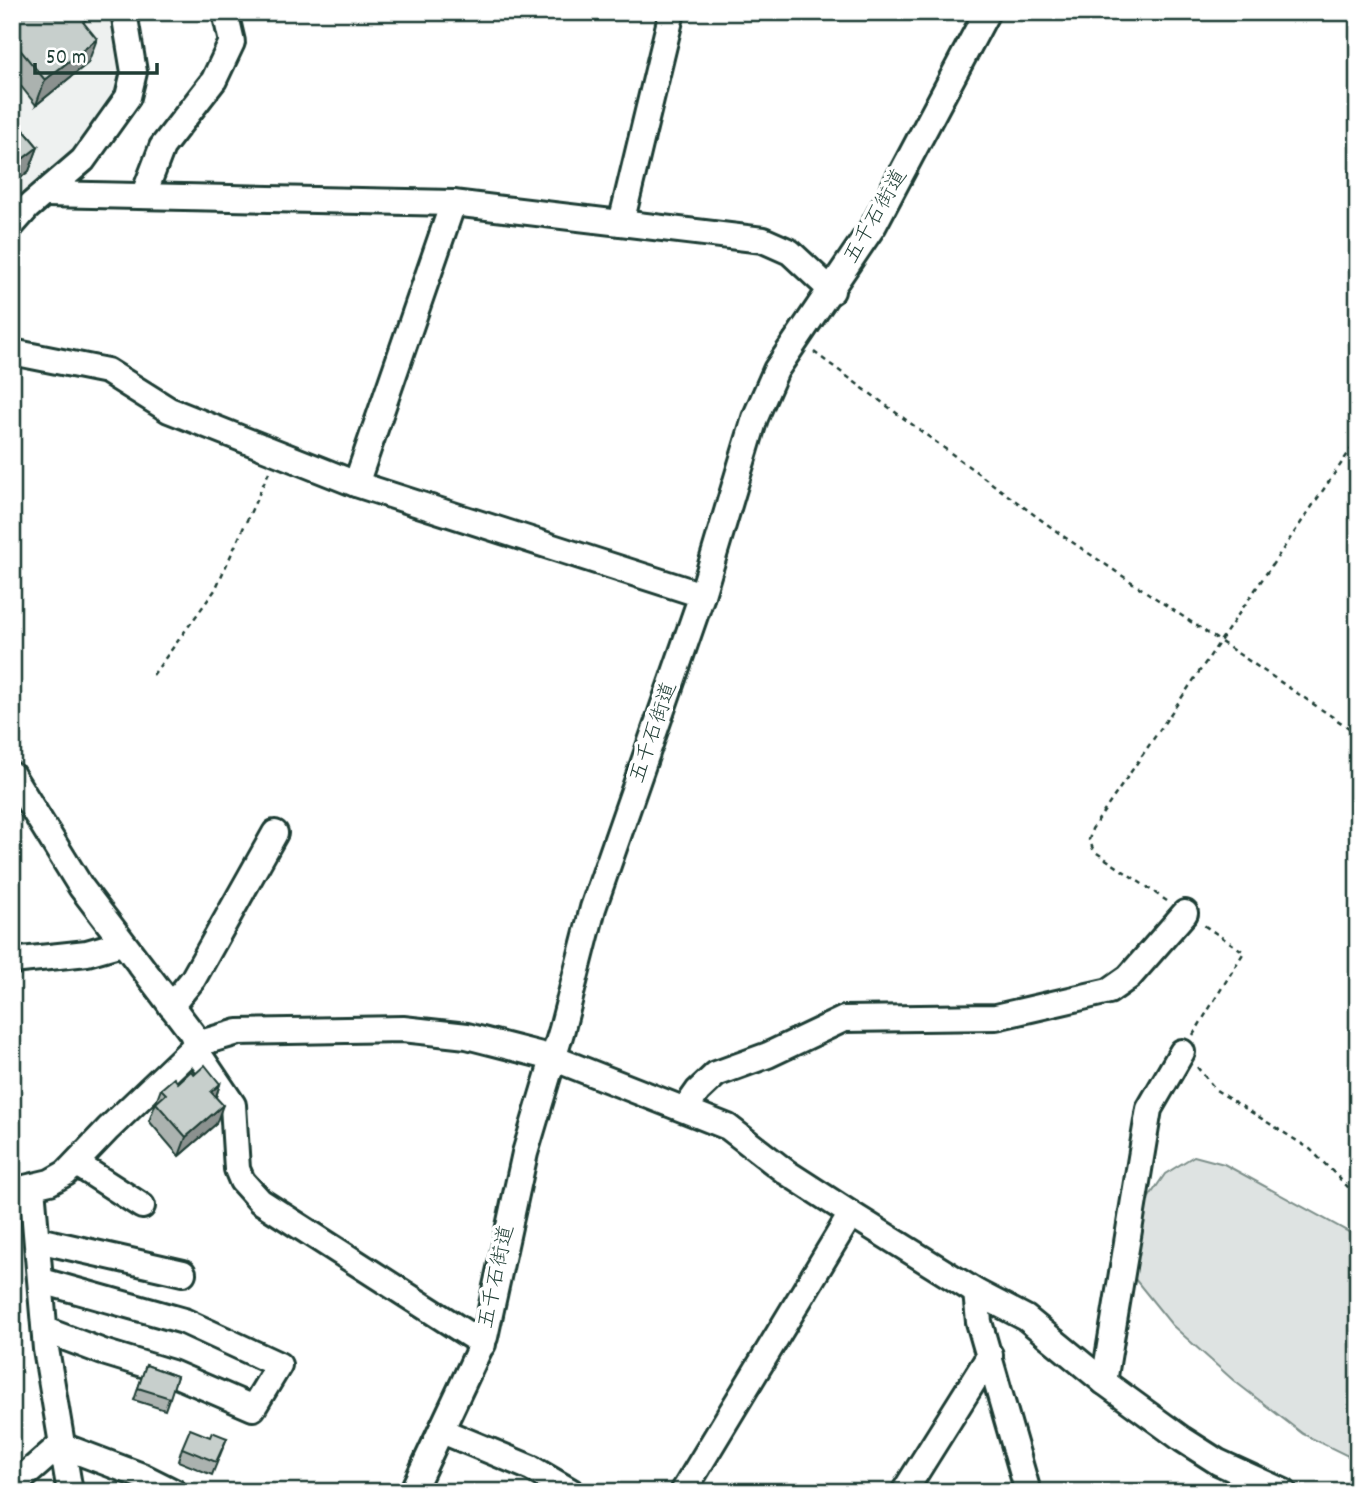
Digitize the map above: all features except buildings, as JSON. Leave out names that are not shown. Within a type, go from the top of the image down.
[{"type":"street","points":[[12,225],[27,208],[83,160],[128,97],[134,72],[124,12]]},
{"type":"street","points":[[144,194],[162,147],[214,80],[232,42],[225,12]]},
{"type":"street","points":[[621,223],[672,12]]},
{"type":"street","name":"五千石街道","points":[[412,1492],[483,1344],[525,1153],[593,908],[702,595],[755,418],[776,370],[832,292],[927,130],[987,12]]},
{"type":"street","points":[[46,194],[144,194],[453,203],[763,240],[790,252],[832,292]]},
{"type":"street","points":[[356,484],[453,203]]},
{"type":"street","points":[[12,352],[107,371],[169,410],[356,484],[702,595]]},
{"type":"street","points":[[12,775],[21,811],[61,858],[171,1006],[233,1105],[237,1169],[242,1181],[260,1200],[483,1344]]},
{"type":"street","points":[[171,1006],[193,979],[275,833]]},
{"type":"street","points":[[686,1108],[698,1091],[716,1074],[768,1055],[844,1018],[996,1017],[1109,991],[1129,977],[1185,913]]},
{"type":"street","points":[[12,961],[87,953],[122,943]]},
{"type":"street","points":[[70,1492],[60,1445],[45,1330],[38,1240],[22,1189],[66,1173],[77,1164],[108,1129],[197,1044],[238,1032],[403,1029],[467,1036],[552,1058],[686,1108],[728,1127],[786,1172],[851,1214],[976,1292],[1026,1318],[1104,1382],[1218,1462],[1284,1492]]},
{"type":"street","points":[[1104,1382],[1149,1109],[1182,1052]]},
{"type":"street","points":[[77,1164],[142,1206]]},
{"type":"street","points":[[683,1492],[851,1214]]},
{"type":"street","points":[[38,1240],[183,1273]]},
{"type":"street","points":[[42,1281],[184,1321],[279,1365],[253,1408],[172,1373],[103,1352],[45,1330]]},
{"type":"street","points":[[976,1292],[979,1322],[1028,1492]]},
{"type":"street","points":[[904,1492],[990,1355]]},
{"type":"street","points":[[443,1431],[531,1468],[572,1492]]},
{"type":"street","points":[[12,1487],[60,1445]]},
{"type":"street","points":[[60,1445],[142,1476],[174,1492]]},
{"type":"path","points":[[797,340],[1063,536],[1358,734]]},
{"type":"path","points":[[1358,439],[1092,829],[1089,840],[1094,851],[1244,952],[1182,1052],[1216,1090],[1310,1149],[1358,1197]]},
{"type":"path","points":[[153,675],[215,590],[277,453]]},
{"type":"shaded area","points":[[12,12],[118,12],[122,35],[120,91],[79,152],[12,215]]},
{"type":"shaded area","points":[[1194,1156],[1224,1164],[1358,1237],[1358,1461],[1303,1434],[1233,1380],[1172,1325],[1126,1268],[1143,1206],[1165,1174]]}]
